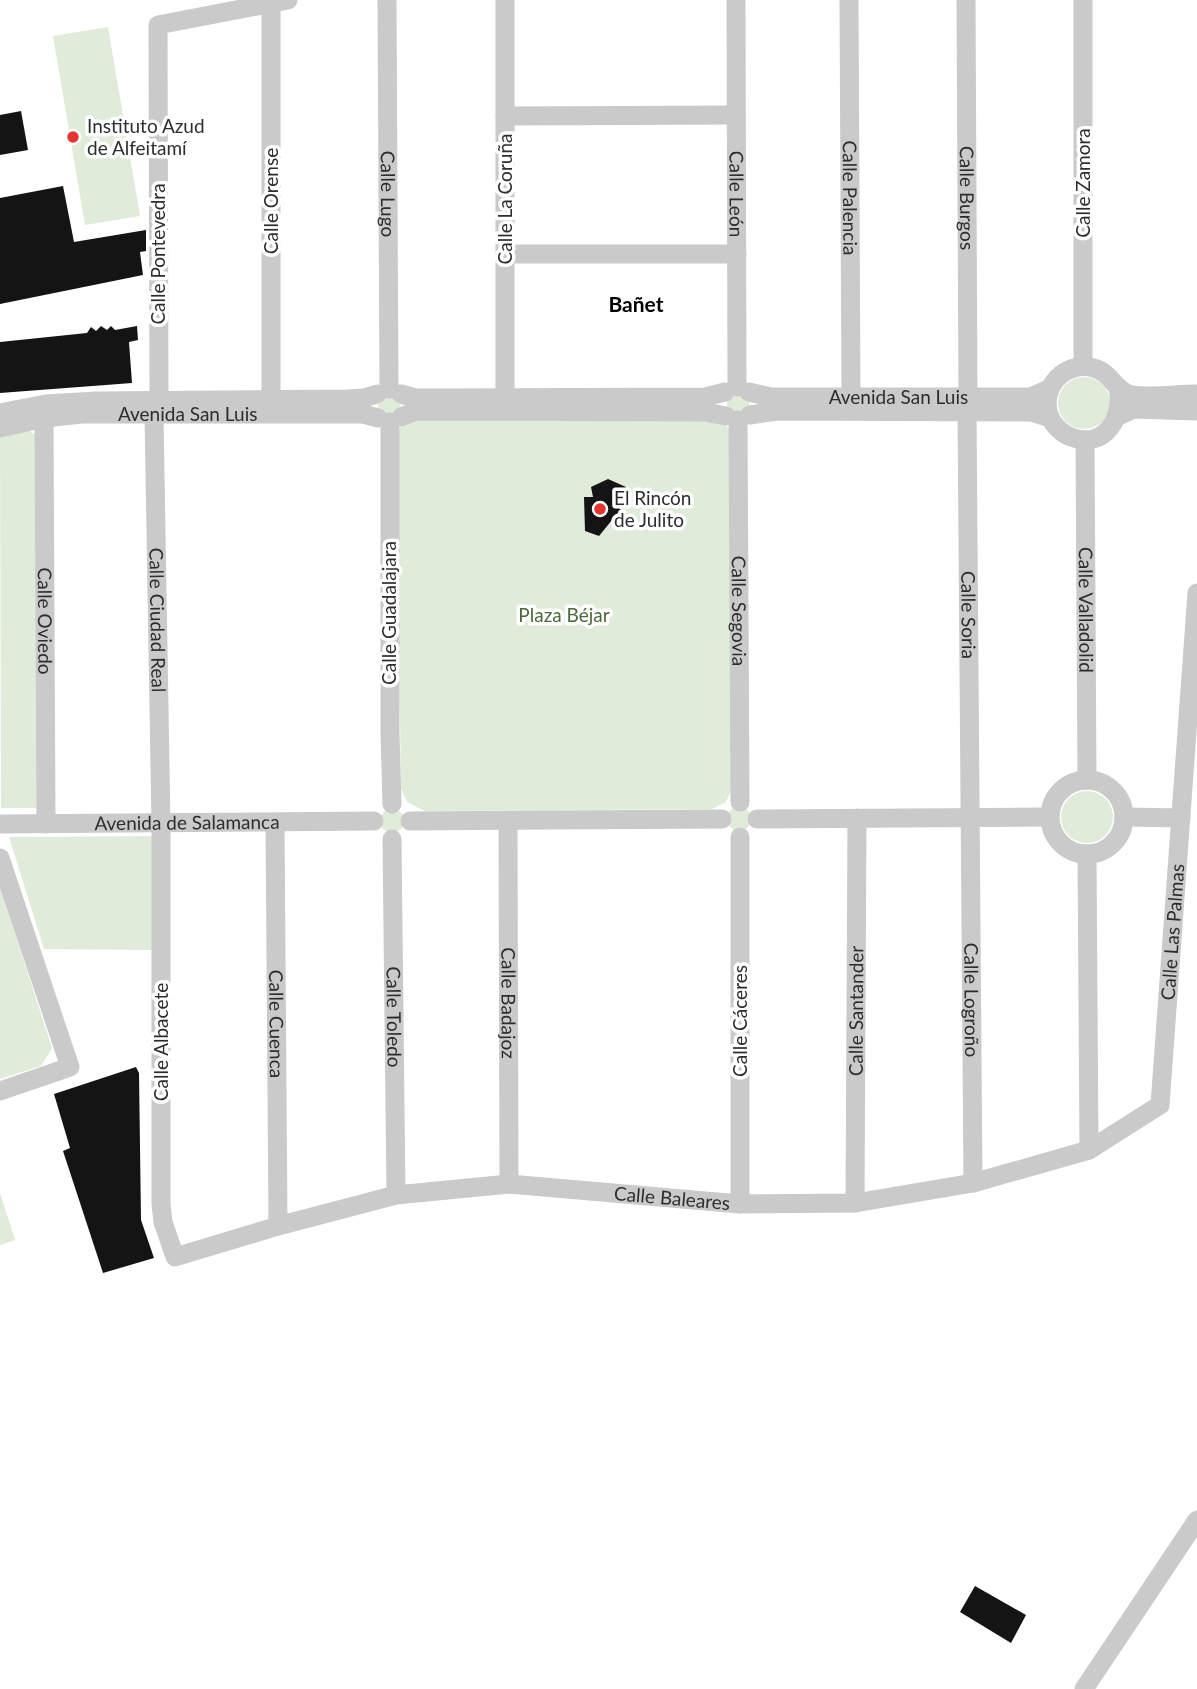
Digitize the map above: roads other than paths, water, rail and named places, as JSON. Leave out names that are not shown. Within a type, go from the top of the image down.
[{"type":"street","name":"Calle Lugo","points":[[387,0],[389,392]]},
{"type":"street","name":"Calle La Coruña","points":[[505,0],[505,397]]},
{"type":"street","name":"Calle León","points":[[736,0],[737,390]]},
{"type":"street","name":"Calle Palencia","points":[[849,0],[851,397]]},
{"type":"street","name":"Calle Burgos","points":[[967,0],[967,404]]},
{"type":"street","name":"Calle Zamora","points":[[1083,0],[1083,366]]},
{"type":"street","name":"Calle Pontevedra","points":[[157,407],[158,25],[279,1]]},
{"type":"street","name":"Calle Orense","points":[[271,400],[279,1]]},
{"type":"street","points":[[505,116],[736,115]]},
{"type":"street","points":[[505,254],[737,254]]},
{"type":"street","points":[[1083,366],[1097,368],[1109,376],[1118,388],[1121,402],[1118,416],[1111,428],[1099,436],[1085,440],[1070,437],[1058,429],[1050,418],[1047,404],[1049,390],[1057,377],[1069,369],[1083,366]]},
{"type":"street","points":[[1118,388],[1131,395],[1197,394]]},
{"type":"street","name":"Avenida San Luis","points":[[0,428],[44,418],[157,407],[364,398],[389,392],[415,398],[705,397],[737,390],[771,397],[851,397],[967,404],[1031,412],[1050,418]]},
{"type":"street","points":[[737,390],[754,403],[738,417],[721,404],[737,390]]},
{"type":"street","name":"Avenida San Luis","points":[[0,413],[46,404],[363,414],[389,419],[416,411],[705,412],[738,417],[777,411],[967,404],[1031,397],[1049,390]]},
{"type":"street","points":[[389,392],[406,405],[389,419],[372,406],[389,392]]},
{"type":"street","name":"Calle Soria","points":[[967,404],[971,817]]},
{"type":"street","name":"Calle Ciudad Real","points":[[157,407],[161,824]]},
{"type":"street","points":[[1118,416],[1134,409],[1197,411]]},
{"type":"street","name":"Calle Segovia","points":[[738,417],[740,802]]},
{"type":"street","name":"Calle Oviedo","points":[[44,418],[46,824]]},
{"type":"street","name":"Calle Guadalajara","points":[[389,419],[389,721],[392,804]]},
{"type":"street","name":"Calle Valladolid","points":[[1085,440],[1087,780]]},
{"type":"street","name":"Calle Las Palmas","points":[[1160,1105],[1197,593]]},
{"type":"street","points":[[1087,780],[1101,783],[1113,791],[1121,803],[1124,817],[1121,831],[1113,843],[1101,851],[1087,854],[1072,851],[1060,843],[1052,831],[1049,817],[1052,803],[1060,791],[1072,783],[1087,780]]},
{"type":"street","points":[[740,802],[752,807],[757,819],[752,832],[740,837],[727,832],[722,819],[727,807],[740,802]]},
{"type":"street","points":[[392,804],[404,809],[410,821],[404,834],[392,839],[379,834],[374,821],[379,809],[392,804]]},
{"type":"street","name":"Calle Logroño","points":[[971,817],[973,1183]]},
{"type":"street","points":[[757,819],[1049,817]]},
{"type":"street","points":[[1124,817],[1181,818]]},
{"type":"street","name":"Calle Santander","points":[[855,1203],[857,818]]},
{"type":"street","points":[[410,821],[722,819]]},
{"type":"street","name":"Avenida de Salamanca","points":[[0,824],[374,821]]},
{"type":"street","name":"Calle Badajoz","points":[[508,821],[509,1184]]},
{"type":"street","name":"Calle Cuenca","points":[[275,823],[278,1226]]},
{"type":"street","name":"Calle Albacete","points":[[161,824],[161,1204],[163,1222],[174,1257]]},
{"type":"street","name":"Calle Cáceres","points":[[740,837],[740,1204]]},
{"type":"street","name":"Calle Toledo","points":[[392,839],[396,1195]]},
{"type":"street","points":[[1087,854],[1089,1150]]},
{"type":"street","points":[[0,858],[71,1066],[0,1091]]},
{"type":"street","name":"Calle Baleares","points":[[174,1257],[396,1195],[509,1184],[740,1204],[855,1203],[973,1183],[1089,1150],[1160,1105]]},
{"type":"street","points":[[1084,1689],[1197,1520]]},
{"type":"place","name":"Instituto Azud de Alfeitamí","points":[[73,137]]},
{"type":"place","name":"El Rincón de Julito","points":[[600,509]]},
{"type":"district","name":"Bañet","points":[[636,305]]},
{"type":"park label","name":"Plaza Béjar","points":[[564,615]]}]
